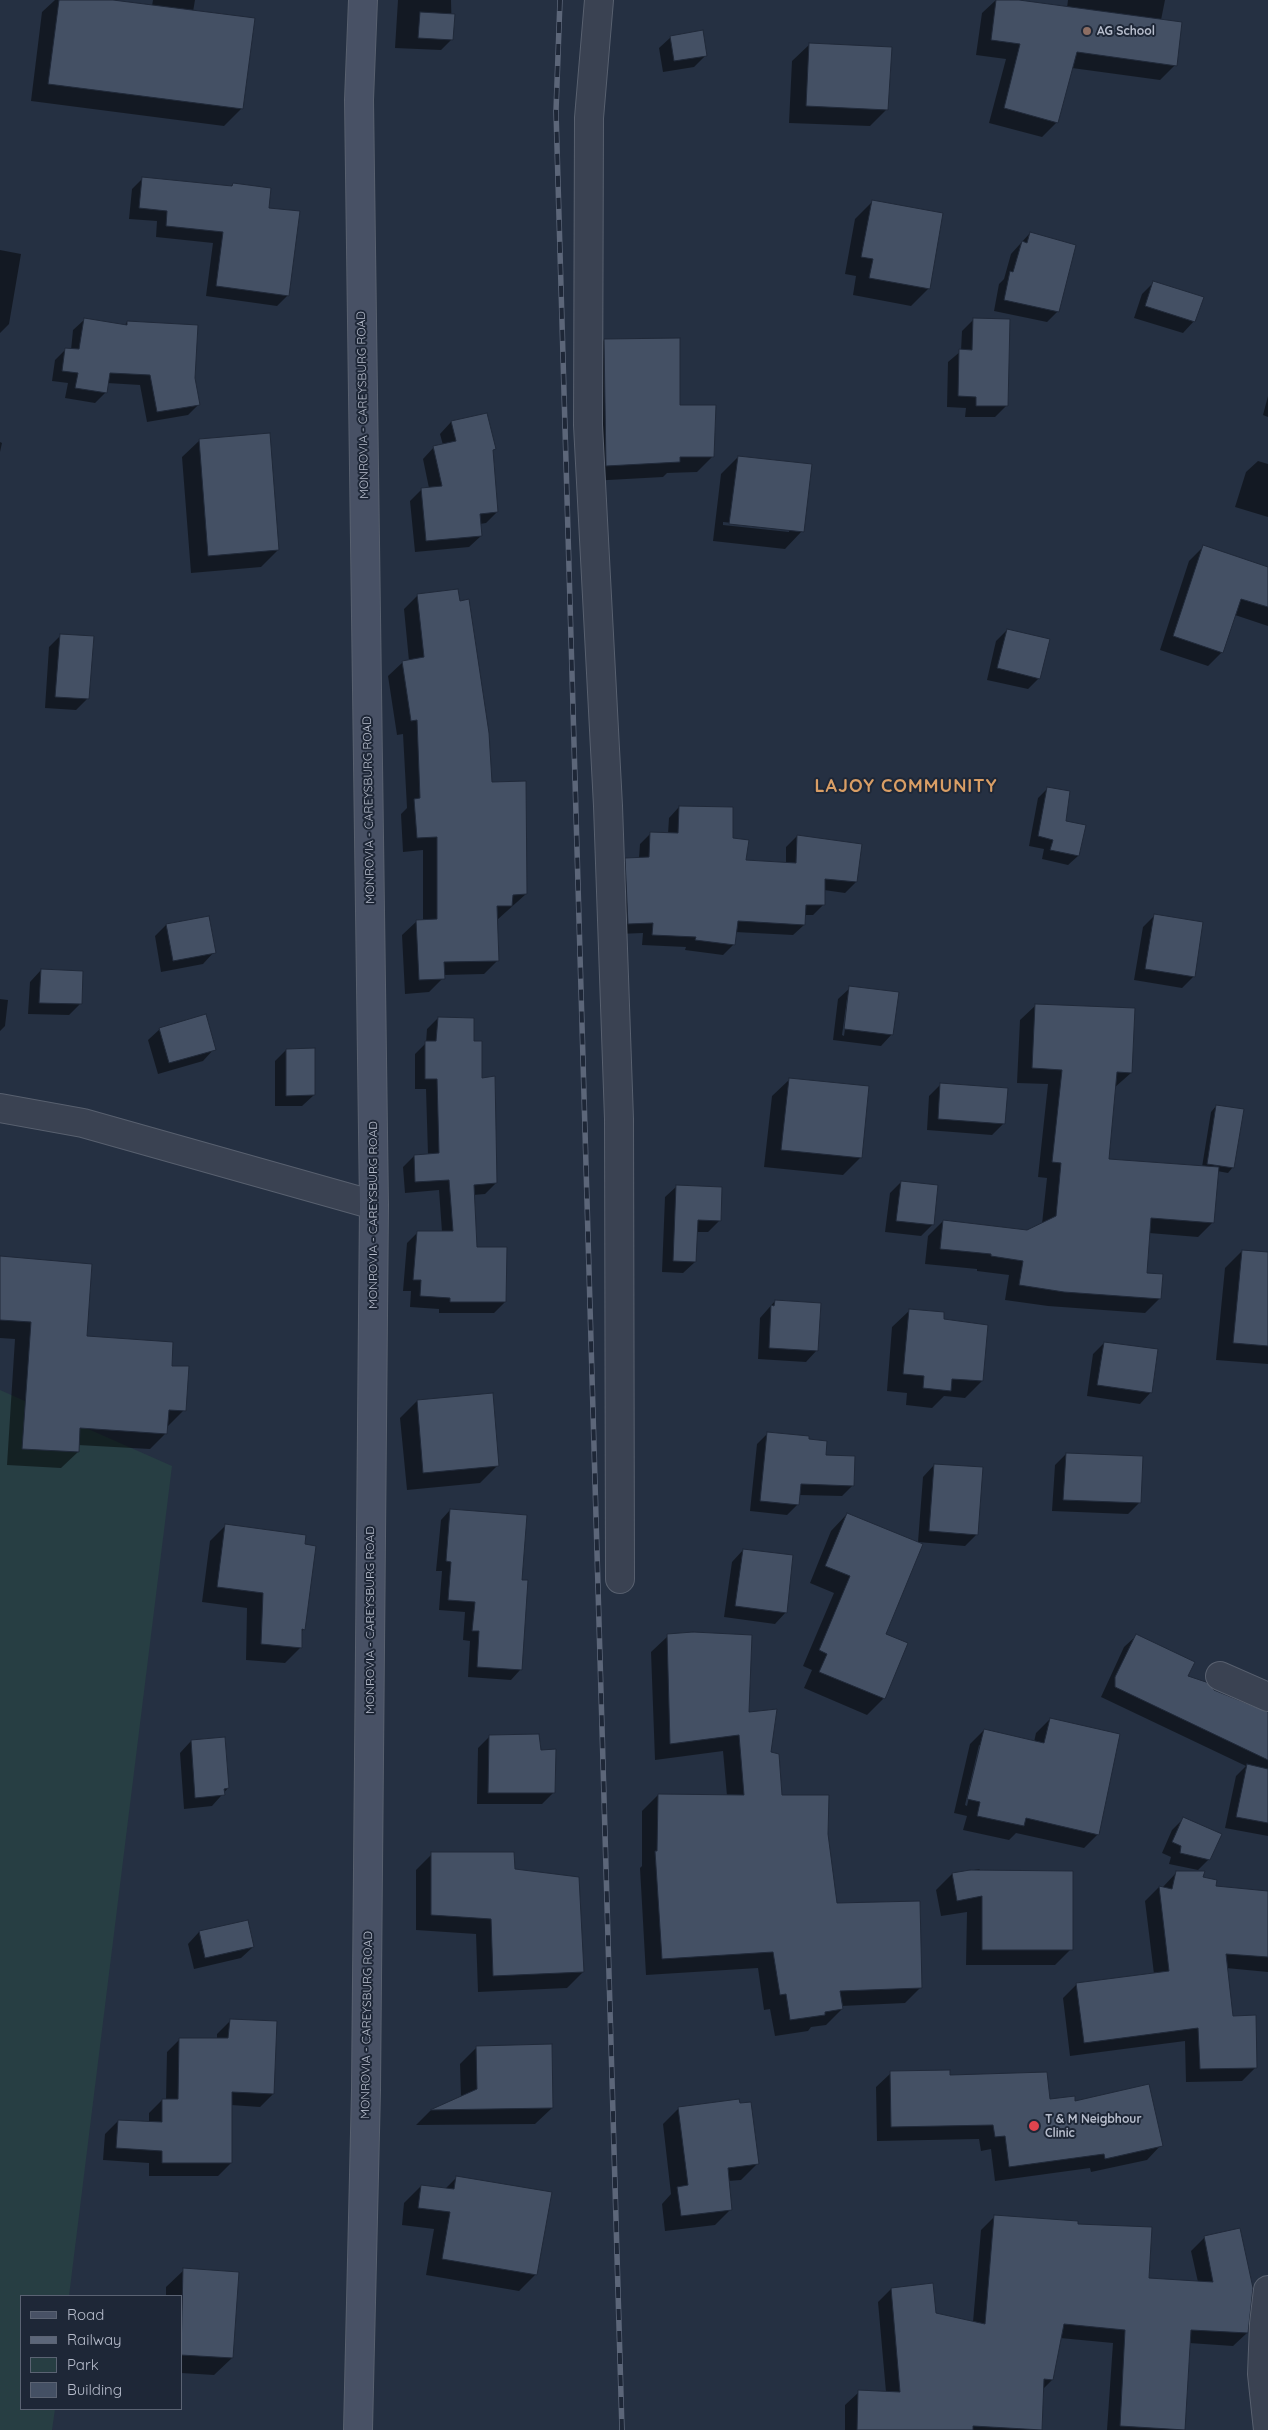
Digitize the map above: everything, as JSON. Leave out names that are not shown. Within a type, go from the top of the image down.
[{"type":"main road","name":"MONROVIA - CAREYSBURG ROAD","points":[[358,2430],[366,2090],[374,1205],[359,100],[363,0]]},
{"type":"street","points":[[599,0],[589,118],[588,425],[608,806],[619,1118],[620,1579]]},
{"type":"street","points":[[0,1108],[83,1123],[374,1205]]},
{"type":"street","points":[[1220,1676],[1268,1697]]},
{"type":"street","points":[[1268,2290],[1264,2324],[1262,2374],[1268,2430]]},
{"type":"green space","points":[[0,1390],[172,1466],[69,2295],[20,2295],[20,2410],[55,2410],[52,2430],[0,2430]]},
{"type":"building","points":[[59,0],[113,0],[255,18],[243,109],[48,84]]},
{"type":"building","name":"AG School","points":[[996,0],[1019,0],[1182,22],[1177,66],[1077,52],[1058,123],[1004,108],[1020,44],[991,40]]},
{"type":"building","points":[[420,12],[455,14],[453,40],[418,38]]},
{"type":"building","points":[[703,30],[707,56],[674,61],[670,36]]},
{"type":"building","points":[[809,43],[892,47],[888,110],[806,106]]},
{"type":"building","points":[[142,177],[232,186],[233,183],[271,188],[269,208],[300,211],[289,296],[216,286],[223,232],[166,226],[167,211],[139,208]]},
{"type":"building","points":[[872,200],[943,213],[930,289],[869,278],[873,259],[861,257]]},
{"type":"building","points":[[1030,232],[1076,245],[1059,312],[1004,300],[1010,271],[1013,272],[1022,241],[1027,243]]},
{"type":"building","points":[[1153,281],[1204,297],[1195,322],[1145,306]]},
{"type":"building","points":[[84,318],[127,325],[127,321],[198,325],[195,378],[200,405],[157,412],[150,375],[110,373],[107,393],[75,388],[78,373],[62,371],[65,348],[79,349]]},
{"type":"building","points":[[973,318],[1010,319],[1008,406],[976,406],[976,397],[958,396],[959,349],[972,350]]},
{"type":"building","points":[[680,338],[680,405],[716,405],[714,457],[680,457],[680,462],[606,466],[604,339]]},
{"type":"building","points":[[487,413],[496,449],[493,450],[498,512],[480,514],[482,536],[426,541],[421,488],[442,486],[433,446],[456,441],[451,421]]},
{"type":"building","points":[[270,433],[279,550],[208,556],[199,439]]},
{"type":"building","points":[[738,456],[812,464],[804,532],[729,524]]},
{"type":"building","points":[[1203,545],[1268,567],[1268,607],[1241,599],[1223,653],[1173,636]]},
{"type":"building","points":[[458,589],[460,601],[469,599],[489,733],[492,782],[526,781],[527,894],[513,895],[512,906],[497,906],[499,961],[444,962],[445,979],[419,980],[416,920],[437,919],[437,837],[417,838],[414,799],[420,798],[417,720],[411,721],[402,661],[424,657],[417,594]]},
{"type":"building","points":[[1007,629],[1050,639],[1040,679],[997,668]]},
{"type":"building","points":[[60,634],[94,636],[89,699],[55,697]]},
{"type":"building","points":[[1047,787],[1070,791],[1066,821],[1086,825],[1079,856],[1050,850],[1053,840],[1038,836]]},
{"type":"building","points":[[679,806],[733,807],[733,838],[749,840],[746,860],[796,863],[797,835],[862,844],[857,882],[825,879],[825,905],[806,905],[805,925],[738,921],[735,945],[695,940],[696,937],[652,935],[653,923],[628,924],[625,858],[649,857],[650,832],[678,833]]},
{"type":"building","points":[[1154,914],[1203,922],[1195,977],[1145,969]]},
{"type":"building","points":[[209,916],[216,953],[173,961],[166,924]]},
{"type":"building","points":[[41,969],[83,971],[82,1004],[39,1003]]},
{"type":"building","points":[[849,986],[899,992],[893,1035],[844,1029]]},
{"type":"building","points":[[1035,1004],[1135,1008],[1132,1073],[1117,1072],[1109,1159],[1219,1167],[1214,1223],[1151,1218],[1147,1273],[1163,1274],[1161,1299],[1064,1292],[1019,1285],[1023,1261],[991,1256],[991,1254],[940,1249],[943,1220],[1027,1230],[1056,1216],[1061,1163],[1052,1162],[1062,1070],[1032,1068]]},
{"type":"building","points":[[206,1014],[216,1050],[169,1063],[159,1028]]},
{"type":"building","points":[[438,1017],[474,1018],[474,1041],[482,1041],[482,1078],[495,1076],[497,1183],[474,1185],[477,1247],[507,1247],[506,1302],[450,1302],[450,1298],[420,1296],[421,1280],[413,1280],[417,1231],[453,1231],[449,1180],[415,1182],[414,1155],[439,1153],[437,1079],[425,1079],[425,1041],[436,1041]]},
{"type":"building","points":[[315,1048],[315,1095],[286,1096],[286,1049]]},
{"type":"building","points":[[789,1078],[869,1086],[862,1158],[781,1150]]},
{"type":"building","points":[[940,1083],[1008,1088],[1005,1124],[938,1119]]},
{"type":"building","points":[[1216,1105],[1244,1109],[1234,1168],[1207,1164]]},
{"type":"building","points":[[901,1181],[938,1185],[934,1225],[896,1221]]},
{"type":"building","points":[[676,1185],[722,1187],[721,1221],[698,1220],[696,1262],[673,1261]]},
{"type":"building","points":[[1242,1250],[1268,1252],[1268,1346],[1233,1343]]},
{"type":"building","points":[[0,1256],[92,1264],[87,1336],[173,1342],[172,1366],[189,1366],[186,1411],[169,1410],[167,1434],[80,1428],[79,1452],[22,1449],[31,1322],[0,1320]]},
{"type":"building","points":[[775,1300],[821,1303],[818,1351],[769,1348],[771,1305],[774,1306]]},
{"type":"building","points":[[909,1309],[944,1312],[944,1319],[988,1325],[983,1381],[952,1379],[951,1391],[923,1388],[924,1376],[903,1374]]},
{"type":"building","points":[[1104,1342],[1158,1349],[1152,1393],[1097,1385]]},
{"type":"building","points":[[493,1393],[499,1466],[423,1473],[417,1400]]},
{"type":"building","points":[[767,1432],[809,1436],[809,1439],[827,1441],[826,1455],[855,1456],[854,1486],[801,1484],[799,1505],[760,1501]]},
{"type":"building","points":[[1066,1453],[1143,1456],[1141,1503],[1063,1500]]},
{"type":"building","points":[[934,1464],[983,1467],[978,1535],[929,1531]]},
{"type":"building","points":[[450,1509],[527,1515],[522,1580],[528,1580],[522,1670],[477,1667],[479,1631],[472,1631],[475,1602],[448,1600],[451,1562],[446,1561]]},
{"type":"building","points":[[847,1513],[923,1544],[886,1634],[908,1643],[885,1699],[819,1672],[827,1654],[819,1650],[850,1576],[825,1566]]},
{"type":"building","points":[[225,1524],[306,1535],[305,1544],[316,1546],[305,1630],[302,1629],[302,1648],[261,1644],[263,1593],[217,1587]]},
{"type":"building","points":[[743,1549],[793,1555],[787,1613],[735,1606]]},
{"type":"building","points":[[693,1632],[752,1635],[749,1712],[777,1709],[771,1752],[779,1754],[782,1795],[829,1795],[828,1834],[837,1903],[920,1901],[922,1988],[840,1991],[843,2009],[825,2012],[825,2015],[790,2020],[786,1994],[780,1995],[773,1952],[662,1959],[655,1851],[657,1851],[658,1794],[744,1795],[739,1735],[670,1744],[667,1634]]},
{"type":"building","points":[[1136,1634],[1195,1662],[1188,1676],[1206,1682],[1214,1690],[1268,1712],[1268,1760],[1115,1687],[1115,1677]]},
{"type":"building","points":[[1050,1718],[1120,1734],[1099,1835],[1026,1818],[1024,1826],[977,1816],[980,1802],[967,1799],[984,1729],[1044,1743]]},
{"type":"building","points":[[539,1734],[541,1750],[556,1749],[555,1793],[488,1793],[489,1735]]},
{"type":"building","points":[[225,1737],[229,1788],[224,1789],[225,1795],[195,1798],[191,1740]]},
{"type":"building","points":[[1247,1764],[1268,1769],[1268,1823],[1236,1817]]},
{"type":"building","points":[[1183,1817],[1222,1834],[1210,1860],[1180,1853],[1181,1846],[1172,1842]]},
{"type":"building","points":[[431,1852],[514,1852],[515,1869],[579,1877],[584,1972],[493,1976],[491,1919],[431,1915]]},
{"type":"building","points":[[970,1870],[1073,1871],[1073,1950],[982,1950],[982,1896],[957,1901],[952,1873]]},
{"type":"building","points":[[1176,1871],[1205,1871],[1203,1877],[1217,1880],[1216,1886],[1268,1891],[1268,1957],[1226,1954],[1233,2016],[1256,2015],[1257,2068],[1200,2069],[1198,2028],[1084,2043],[1076,1983],[1169,1971],[1159,1886],[1172,1889]]},
{"type":"building","points":[[248,1920],[254,1947],[205,1958],[199,1931]]},
{"type":"building","points":[[230,2019],[277,2021],[274,2094],[232,2092],[232,2163],[162,2163],[162,2151],[116,2148],[118,2120],[162,2122],[162,2099],[178,2099],[179,2038],[228,2038]]},
{"type":"building","points":[[552,2044],[553,2108],[430,2110],[477,2089],[476,2046]]},
{"type":"building","points":[[950,2070],[950,2075],[1047,2072],[1050,2099],[1075,2096],[1075,2101],[1149,2084],[1163,2146],[1105,2159],[1104,2154],[1009,2167],[1005,2136],[995,2137],[993,2125],[891,2127],[890,2071]]},
{"type":"building","points":[[739,2099],[740,2103],[751,2102],[759,2164],[728,2168],[732,2210],[681,2216],[677,2187],[688,2185],[678,2107]]},
{"type":"building","points":[[456,2176],[552,2192],[537,2275],[442,2259],[450,2212],[418,2208],[421,2185],[454,2189]]},
{"type":"building","points":[[994,2215],[1078,2221],[1078,2224],[1152,2227],[1149,2278],[1213,2282],[1204,2236],[1240,2228],[1253,2288],[1248,2333],[1191,2330],[1185,2430],[1120,2426],[1125,2330],[1064,2324],[1053,2380],[1044,2379],[1042,2430],[973,2426],[973,2430],[857,2430],[858,2390],[900,2392],[891,2288],[933,2283],[936,2313],[985,2324]]},
{"type":"building","points":[[183,2268],[239,2272],[233,2358],[182,2355]]},
{"type":"railway","points":[[560,0],[556,111],[622,2430]]},
{"type":"place","name":"AG School","points":[[1087,31]]},
{"type":"place","name":"T & M Neigbhour Clinic","points":[[1034,2126]]},
{"type":"district","name":"LAJOY COMMUNITY","points":[[906,787]]}]
